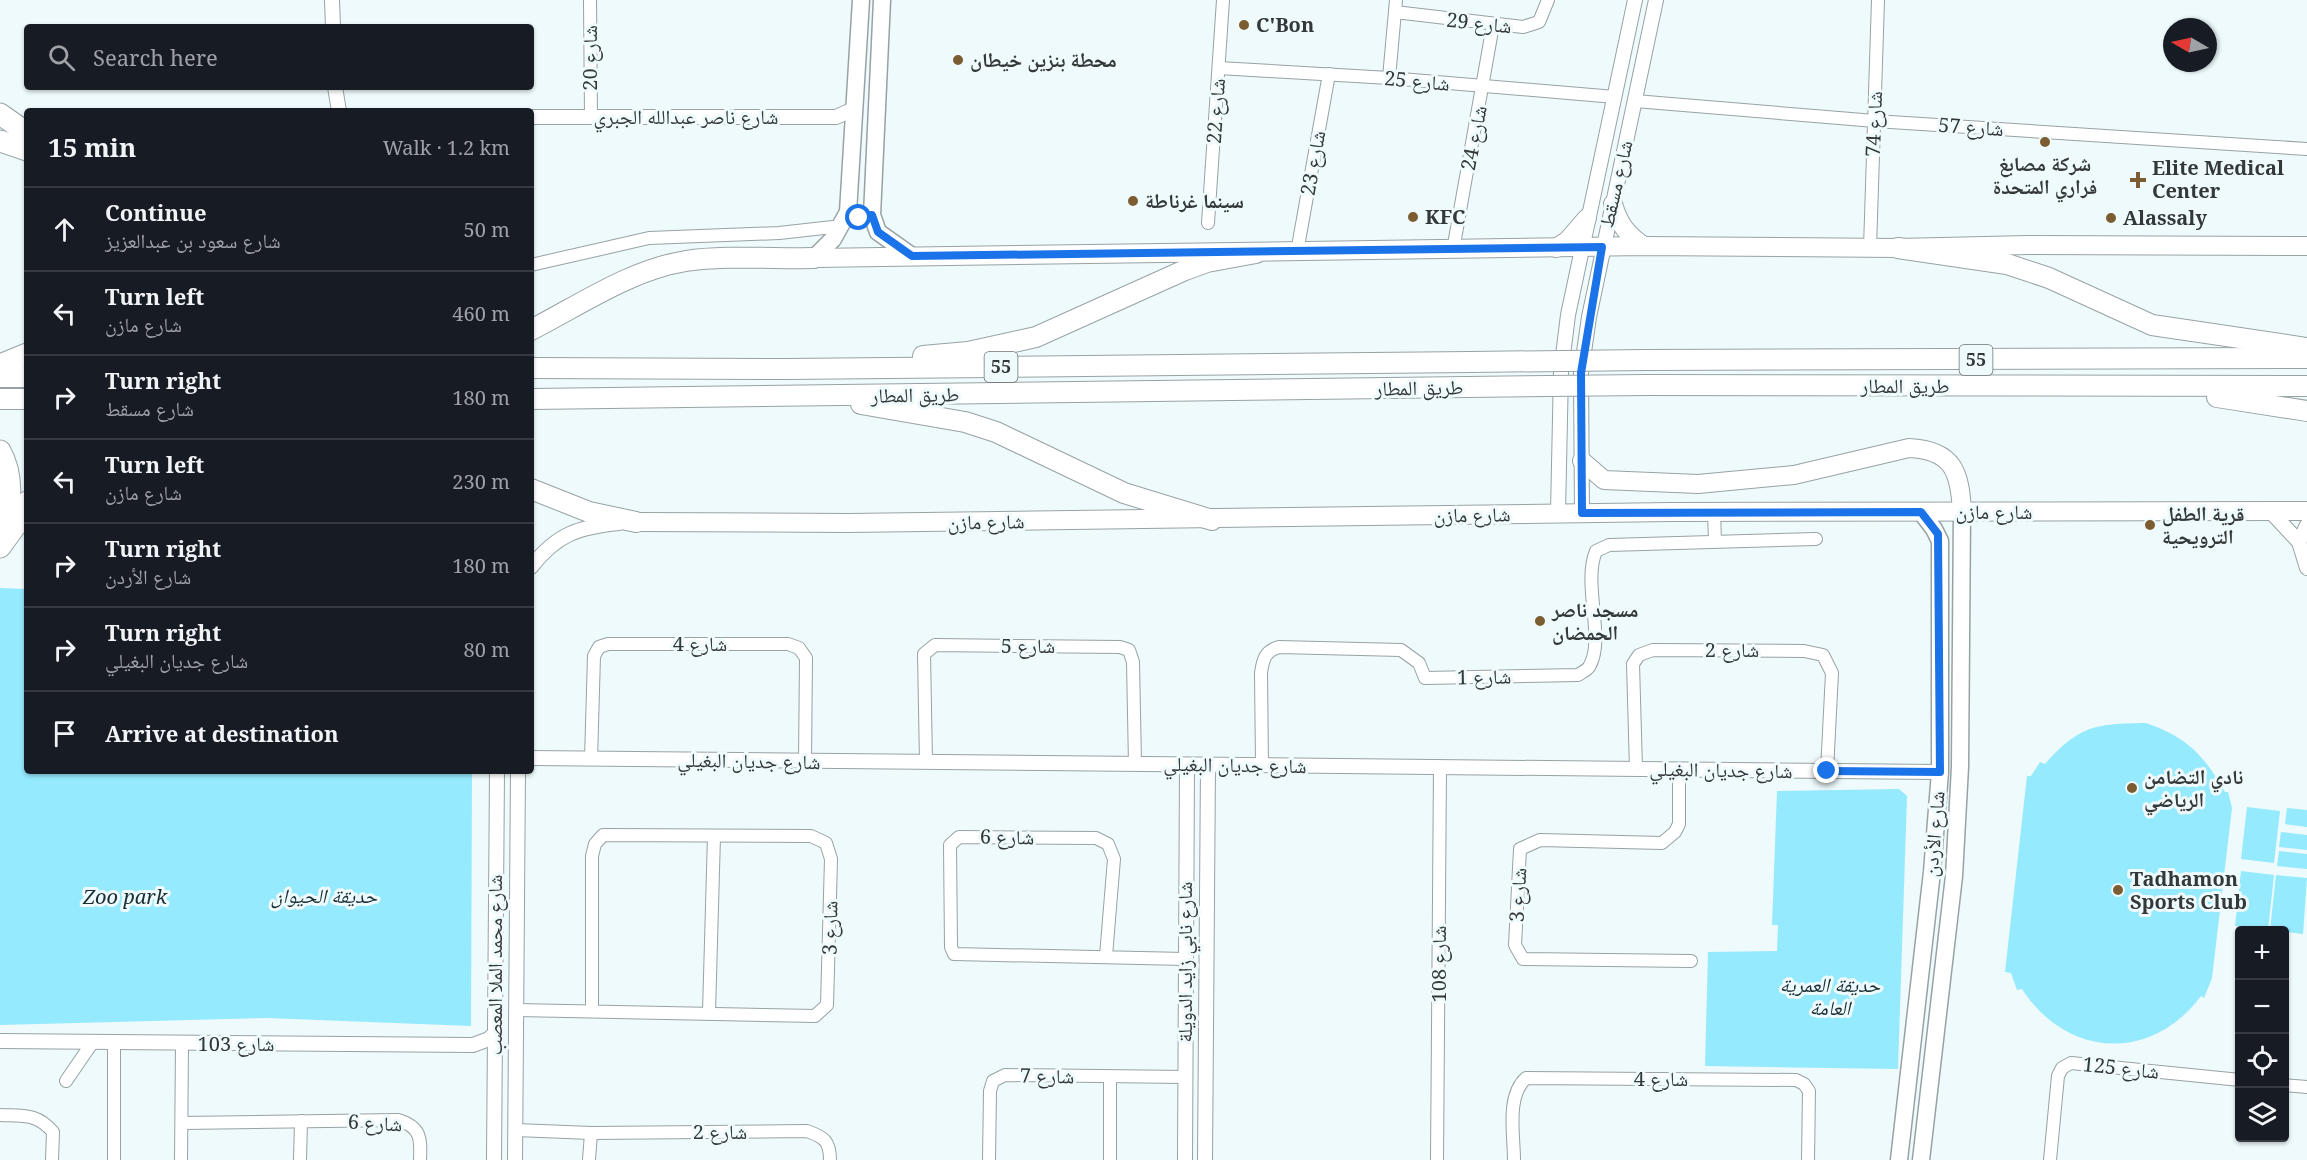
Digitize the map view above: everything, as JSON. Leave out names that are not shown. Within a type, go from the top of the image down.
[{"type":"highway","points":[[0,114],[24,131]]},
{"type":"highway","points":[[0,141],[24,149]]},
{"type":"highway","points":[[1898,248],[2007,264],[2049,278],[2152,326],[2307,348]]},
{"type":"highway","points":[[786,369],[968,352],[1018,342],[1054,330],[1119,299],[1207,262],[1256,253]]},
{"type":"highway","points":[[534,328],[643,272],[665,266],[687,261],[814,258]]},
{"type":"highway","points":[[0,365],[24,355]]},
{"type":"highway","name":"طريق المطار","points":[[534,368],[786,369],[1645,360],[2307,358]]},
{"type":"highway","points":[[0,377],[24,377]]},
{"type":"highway","name":"طريق المطار","points":[[534,399],[1646,385],[2154,388],[2307,386]]},
{"type":"highway","points":[[2154,388],[2307,411]]},
{"type":"highway","points":[[823,396],[965,422],[996,432],[1124,492],[1212,519]]},
{"type":"highway","points":[[0,399],[24,399]]},
{"type":"highway","points":[[0,452],[8,470],[9,498],[4,521],[0,527]]},
{"type":"highway","points":[[534,490],[589,512],[636,522]]},
{"type":"highway","points":[[0,548],[24,511]]},
{"type":"main road","points":[[814,258],[845,219],[849,117],[860,4],[872,2],[882,5],[872,215],[878,232],[912,256]]},
{"type":"main road","points":[[1613,204],[1618,222],[1644,246]]},
{"type":"main road","points":[[845,219],[872,215]]},
{"type":"main road","points":[[1556,248],[1568,240],[1587,218]]},
{"type":"main road","points":[[814,258],[1453,250],[1581,246],[1870,248],[2040,245],[2307,246]]},
{"type":"main road","points":[[1582,461],[1604,480],[1698,484],[1794,475],[1910,448],[1927,449],[1951,464],[1960,482],[1962,512]]},
{"type":"main road","name":"شارع مازن","points":[[636,522],[848,523],[1558,513],[2307,511]]},
{"type":"main road","name":"شارع الأردن","points":[[1899,1160],[1932,872],[1940,772],[1940,542],[1935,529],[1921,512]]},
{"type":"main road","name":"شارع الأردن","points":[[1921,1160],[1954,876],[1961,675],[1962,512]]},
{"type":"main road","points":[[1940,677],[1948,671],[1961,675]]},
{"type":"main road","points":[[1932,872],[1942,880],[1954,876]]},
{"type":"main road","points":[[1903,1123],[1906,1118],[1913,1115],[1919,1116],[1925,1124]]},
{"type":"street","points":[[332,0],[333,24]]},
{"type":"street","name":"شارع 20","points":[[590,0],[591,116]]},
{"type":"street","name":"شارع 22","points":[[1208,223],[1223,0]]},
{"type":"street","name":"شارع 29","points":[[1389,78],[1395,6],[1493,25],[1522,27],[1539,22],[1548,0]]},
{"type":"street","name":"شارع مسقط","points":[[1582,513],[1581,373],[1602,247],[1656,0]]},
{"type":"street","name":"شارع 74","points":[[1870,248],[1878,0]]},
{"type":"street","points":[[1634,4],[1641,17],[1653,18]]},
{"type":"street","name":"شارع مسقط","points":[[1558,513],[1561,371],[1568,315],[1634,4]]},
{"type":"street","name":"شارع 24","points":[[1453,250],[1484,87],[1493,25]]},
{"type":"street","points":[[1626,41],[1637,36],[1643,38],[1646,47]]},
{"type":"street","name":"شارع 25","points":[[1219,68],[1389,78],[1615,97]]},
{"type":"street","name":"شارع 23","points":[[1297,252],[1329,74]]},
{"type":"street","points":[[336,90],[338,108]]},
{"type":"street","name":"شارع 57","points":[[1635,101],[1875,121],[2307,149]]},
{"type":"street","name":"شارع ناصر عبدالله الجبري","points":[[534,117],[849,117]]},
{"type":"street","points":[[534,264],[649,238],[768,234],[845,219]]},
{"type":"street","points":[[1718,512],[1719,541]]},
{"type":"street","points":[[2271,512],[2299,542],[2307,568]]},
{"type":"street","points":[[534,564],[551,544],[568,534],[591,526],[636,522]]},
{"type":"street","points":[[2299,542],[2307,525]]},
{"type":"street","name":"شارع 1","points":[[1262,765],[1261,673],[1263,658],[1269,650],[1279,647],[1401,650],[1419,663],[1425,678],[1578,675],[1589,668],[1595,649],[1590,564],[1596,551],[1609,545],[1816,539]]},
{"type":"street","name":"شارع 4","points":[[591,759],[594,656],[599,647],[608,644],[788,644],[799,648],[806,658],[805,761]]},
{"type":"street","name":"شارع 5","points":[[926,762],[924,654],[928,648],[935,645],[1120,646],[1129,650],[1133,662],[1135,764]]},
{"type":"street","name":"شارع 2","points":[[1636,769],[1633,664],[1639,655],[1653,650],[1804,651],[1823,655],[1832,673],[1827,771]]},
{"type":"street","name":"شارع جديان البغيلي","points":[[534,758],[1940,772]]},
{"type":"street","name":"شارع نابي زايد الدويلة","points":[[1185,1160],[1187,765]]},
{"type":"street","name":"شارع نابي زايد الدويلة","points":[[1204,1160],[1208,765]]},
{"type":"street","name":"شارع 108","points":[[1437,1160],[1440,767]]},
{"type":"street","name":"شارع 3","points":[[1679,769],[1678,824],[1675,832],[1662,843],[1540,840],[1520,849],[1515,945],[1523,959],[1691,961]]},
{"type":"street","name":"شارع محمد الملا المعصب","points":[[494,1160],[497,774]]},
{"type":"street","name":"شارع محمد الملا المعصب","points":[[515,1160],[518,774]]},
{"type":"street","name":"شارع 3","points":[[517,1010],[592,1011],[709,1012],[815,1016],[827,1005],[830,968],[831,859],[826,843],[811,836],[603,835],[595,844],[592,856],[592,1011]]},
{"type":"street","points":[[709,1012],[714,836]]},
{"type":"street","name":"شارع 6","points":[[1106,956],[1114,859],[1108,844],[1096,838],[959,837],[950,845],[951,947],[954,954],[1185,959]]},
{"type":"street","points":[[1186,859],[1194,863],[1207,859]]},
{"type":"street","points":[[495,874],[505,882],[518,879]]},
{"type":"street","points":[[1186,886],[1194,879],[1200,880],[1207,888]]},
{"type":"street","points":[[495,905],[507,899],[518,908]]},
{"type":"street","name":"شارع 103","points":[[0,1041],[473,1045],[489,1039],[495,1033]]},
{"type":"street","points":[[66,1081],[92,1043]]},
{"type":"street","points":[[114,1043],[114,1160]]},
{"type":"street","points":[[181,1160],[182,1044]]},
{"type":"street","points":[[473,1045],[488,1052],[494,1058]]},
{"type":"street","name":"شارع 125","points":[[2050,1160],[2058,1076],[2062,1068],[2071,1063],[2235,1079]]},
{"type":"street","name":"شارع 7","points":[[989,1160],[990,1092],[993,1082],[1005,1075],[1185,1077]]},
{"type":"street","points":[[1110,1077],[1110,1160]]},
{"type":"street","name":"شارع 4","points":[[1514,1160],[1514,1099],[1519,1085],[1527,1078],[1796,1080],[1804,1084],[1809,1091],[1808,1160]]},
{"type":"street","points":[[2289,1085],[2307,1087]]},
{"type":"street","points":[[0,1115],[28,1116],[44,1121],[53,1132],[52,1160]]},
{"type":"street","name":"شارع 6","points":[[182,1123],[398,1120],[412,1124],[421,1146],[420,1160]]},
{"type":"street","points":[[300,1160],[301,1121]]},
{"type":"street","name":"شارع 2","points":[[516,1130],[591,1133],[807,1131],[824,1137],[830,1147],[830,1160]]},
{"type":"street","points":[[589,1160],[591,1133]]},
{"type":"green space","name":"حديقة الحيوان","points":[[0,588],[24,589],[24,774],[472,774],[471,1026],[267,1018],[0,1025]]},
{"type":"green space","name":"Tadhamon Sports Club","points":[[2146,723],[2184,741],[2193,749],[2209,767],[2225,792],[2228,792],[2232,808],[2212,978],[2204,998],[2201,996],[2181,1018],[2158,1033],[2134,1041],[2110,1044],[2085,1039],[2062,1029],[2041,1012],[2022,989],[2017,990],[2011,973],[2005,972],[2027,776],[2031,776],[2040,762],[2045,764],[2068,741],[2089,729],[2114,724]]},
{"type":"green space","name":"حديقة العمرية العامة","points":[[1899,789],[1907,796],[1898,1069],[1705,1066],[1708,952],[1777,951],[1778,925],[1772,925],[1777,791]]},
{"type":"green space","points":[[2247,807],[2280,811],[2274,863],[2241,859]]},
{"type":"green space","points":[[2287,808],[2307,810],[2307,827],[2285,824]]},
{"type":"green space","points":[[2281,832],[2307,835],[2307,850],[2279,847]]},
{"type":"green space","points":[[2279,851],[2307,854],[2307,869],[2277,866]]},
{"type":"green space","points":[[2241,871],[2274,875],[2268,926],[2235,926]]},
{"type":"green space","points":[[2276,875],[2307,878],[2303,934],[2289,932],[2289,926],[2270,926]]},
{"type":"place","name":"C'Bon","points":[[1244,25]]},
{"type":"place","name":"محطة بنزين خيطان","points":[[958,60]]},
{"type":"place","name":"شركة مصابغ فراري المتحدة","points":[[2045,142]]},
{"type":"place","name":"Elite Medical Center","points":[[2138,180]]},
{"type":"place","name":"سينما غرناطة","points":[[1133,201]]},
{"type":"place","name":"KFC","points":[[1413,217]]},
{"type":"place","name":"Alassaly","points":[[2111,218]]},
{"type":"place","name":"قرية الطفل الترويحية","points":[[2150,525]]},
{"type":"place","name":"مسجد ناصر الحمضان","points":[[1540,621]]},
{"type":"place","name":"نادي التضامن الرياضي","points":[[2132,788]]},
{"type":"place","name":"Tadhamon Sports Club","points":[[2118,890]]},
{"type":"route","points":[[859,218],[872,215],[878,232],[912,256],[1602,247],[1588,317],[1581,373],[1582,513],[1921,512],[1938,534],[1940,542],[1940,772],[1827,771]]},
{"type":"park label","name":"Zoo park","points":[[125,897]]}]
